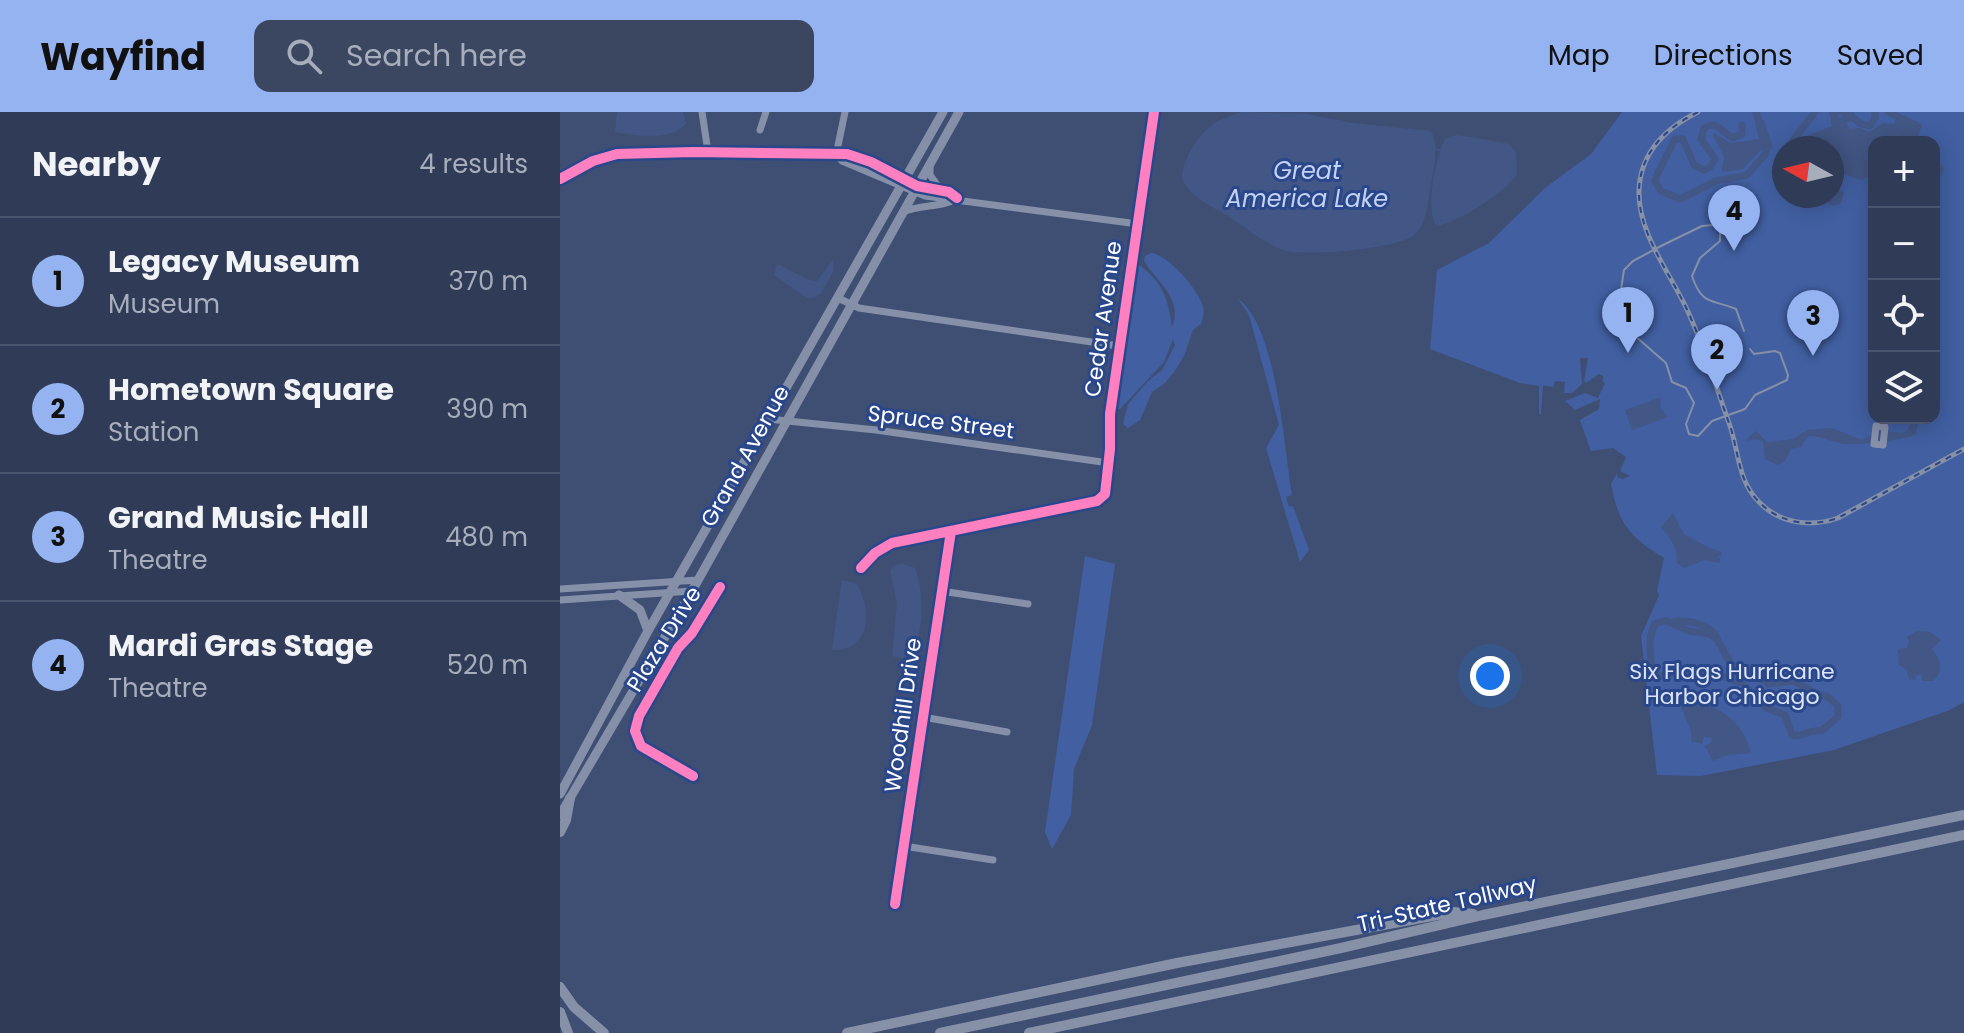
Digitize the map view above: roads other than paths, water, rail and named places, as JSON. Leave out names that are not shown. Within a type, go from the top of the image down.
[{"type":"highway","points":[[560,832],[566,820],[565,796]]},
{"type":"highway","name":"Tri-State Tollway","points":[[940,1033],[1964,815]]},
{"type":"highway","name":"Tri-State Tollway","points":[[1029,1033],[1964,835]]},
{"type":"highway","points":[[847,1033],[1177,963],[1351,930],[1454,912],[1483,915]]},
{"type":"highway","points":[[560,987],[574,1007],[604,1033]]},
{"type":"highway","points":[[560,1012],[568,1033]]},
{"type":"main road","name":"Grand Avenue","points":[[560,815],[565,796],[648,631],[943,112]]},
{"type":"main road","name":"Grand Avenue","points":[[565,796],[692,591],[959,112]]},
{"type":"main road","points":[[619,595],[640,610],[648,631]]},
{"type":"street","points":[[702,112],[708,152]]},
{"type":"street","points":[[760,130],[766,112]]},
{"type":"street","points":[[836,155],[845,112]]},
{"type":"street","name":"Cedar Avenue","points":[[951,531],[1097,501],[1105,494],[1110,414],[1154,112]]},
{"type":"street","points":[[560,179],[610,155],[708,152],[847,154],[903,183],[946,199],[957,198],[1138,224]]},
{"type":"street","points":[[930,163],[930,175],[941,190]]},
{"type":"street","points":[[916,188],[941,190],[957,198]]},
{"type":"street","points":[[902,213],[921,206],[946,205],[957,198]]},
{"type":"street","points":[[838,298],[851,305],[1119,346]]},
{"type":"street","name":"Spruce Street","points":[[768,419],[876,430],[1109,463]]},
{"type":"street","points":[[861,568],[875,553],[892,543],[951,531]]},
{"type":"street","name":"Woodhill Drive","points":[[895,904],[951,531]]},
{"type":"street","points":[[560,589],[698,580]]},
{"type":"street","name":"Plaza Drive","points":[[693,776],[641,746],[635,731],[639,716],[678,648],[692,633],[720,587]]},
{"type":"street","points":[[560,600],[692,591]]},
{"type":"street","points":[[941,591],[1028,604]]},
{"type":"street","points":[[923,717],[1007,732]]},
{"type":"street","points":[[904,846],[993,860]]},
{"type":"water","points":[[617,112],[683,112],[686,123],[673,133],[664,135],[615,132]]},
{"type":"water","name":"Great America Lake","points":[[1241,112],[1306,114],[1352,123],[1431,131],[1435,143],[1434,165],[1426,212],[1418,232],[1402,241],[1368,248],[1291,252],[1265,241],[1199,199],[1182,178],[1189,155],[1210,127]]},
{"type":"water","points":[[1829,112],[1835,112],[1848,129],[1861,128],[1869,132],[1883,123],[1894,124],[1898,113],[1905,117],[1908,126],[1901,129],[1905,136],[1868,136],[1868,177],[1862,180],[1844,175],[1844,136],[1806,136],[1832,126]]},
{"type":"water","points":[[1764,120],[1772,148],[1760,151],[1743,169],[1721,172],[1724,157],[1714,133],[1731,143],[1759,139],[1755,123]]},
{"type":"water","points":[[1458,135],[1509,144],[1516,152],[1517,174],[1481,205],[1437,226],[1433,219],[1431,197],[1435,169],[1446,138]]},
{"type":"water","points":[[834,258],[833,272],[821,293],[815,297],[807,298],[774,275],[777,264],[817,281]]},
{"type":"water","points":[[1661,397],[1660,407],[1668,417],[1632,430],[1625,410]]},
{"type":"water","points":[[1910,424],[1918,424],[1916,434],[1871,443],[1846,444],[1808,436],[1801,447],[1791,449],[1785,461],[1778,465],[1765,459],[1763,442],[1756,439],[1745,441],[1756,431],[1767,442],[1793,439],[1807,430],[1832,428],[1862,440],[1879,431],[1902,433],[1908,430]]},
{"type":"water","points":[[1673,513],[1684,534],[1722,552],[1721,556],[1717,556],[1720,563],[1704,560],[1684,568],[1677,563],[1673,544],[1661,527]]},
{"type":"water","points":[[895,565],[915,568],[921,612],[919,635],[912,656],[901,658],[892,656],[897,604],[890,570]]},
{"type":"water","points":[[842,580],[857,584],[862,594],[865,628],[854,644],[845,649],[832,650]]},
{"type":"water","points":[[1917,631],[1930,632],[1941,640],[1932,649],[1940,665],[1933,681],[1922,681],[1922,675],[1916,675],[1916,680],[1909,679],[1906,669],[1899,665],[1898,650],[1907,648],[1907,637]]},
{"type":"water","points":[[1689,701],[1721,711],[1729,717],[1742,732],[1751,753],[1728,755],[1713,761],[1705,746],[1712,742],[1711,738],[1704,737],[1702,744],[1691,741],[1691,731],[1679,702]]},
{"type":"waterway","points":[[1796,136],[1815,112]]},
{"type":"waterway","points":[[1839,112],[1851,112]]},
{"type":"waterway","points":[[1847,131],[1844,119],[1854,118],[1870,126],[1875,112]]},
{"type":"waterway","points":[[1888,112],[1918,126],[1915,134],[1898,133],[1897,136]]},
{"type":"waterway","points":[[1756,113],[1762,129]]},
{"type":"waterway","points":[[1742,125],[1742,134],[1733,138],[1716,126],[1704,128],[1701,139],[1715,159],[1704,170],[1694,165],[1683,139],[1675,139],[1655,181],[1661,191],[1680,199],[1716,181],[1747,175],[1766,153],[1766,141]]},
{"type":"waterway","points":[[1899,125],[1911,132]]},
{"type":"waterway","points":[[1435,149],[1440,150]]},
{"type":"waterway","points":[[1664,621],[1655,624],[1652,629],[1650,655],[1654,674],[1661,676],[1669,673]]},
{"type":"waterway","points":[[1667,621],[1717,639],[1731,664],[1742,670]]},
{"type":"waterway","points":[[1673,622],[1699,624],[1710,630],[1717,639]]},
{"type":"waterway","points":[[1671,673],[1682,670],[1709,671],[1738,682]]},
{"type":"waterway","points":[[1744,685],[1766,708],[1785,715],[1792,735],[1821,731],[1838,717],[1838,706],[1828,697],[1794,681],[1769,684],[1751,673]]},
{"type":"tram line","points":[[1744,331],[1736,309],[1704,297],[1692,276],[1700,258],[1720,241],[1720,232],[1713,225],[1702,226],[1661,246],[1633,261],[1624,270],[1620,296],[1627,329],[1666,363],[1672,382],[1686,388],[1694,403],[1686,424],[1689,434],[1698,436],[1712,421],[1745,409],[1755,395],[1787,380],[1780,353],[1754,354],[1750,349]]},
{"type":"tram line","points":[[1801,310],[1815,310]]},
{"type":"railway","points":[[1698,112],[1675,126],[1650,153],[1641,177],[1640,207],[1650,239],[1700,341],[1732,433],[1742,474],[1759,502],[1785,519],[1806,523],[1827,521],[1838,518],[1964,449]]},
{"type":"place","name":"Mardi Gras Stage","points":[[1734,251]]},
{"type":"place","name":"Legacy Museum","points":[[1628,353]]},
{"type":"place","name":"Grand Music Hall","points":[[1813,356]]},
{"type":"place","name":"Hometown Square","points":[[1717,390]]},
{"type":"park label","name":"Six Flags Hurricane Harbor Chicago","points":[[1732,684]]}]
